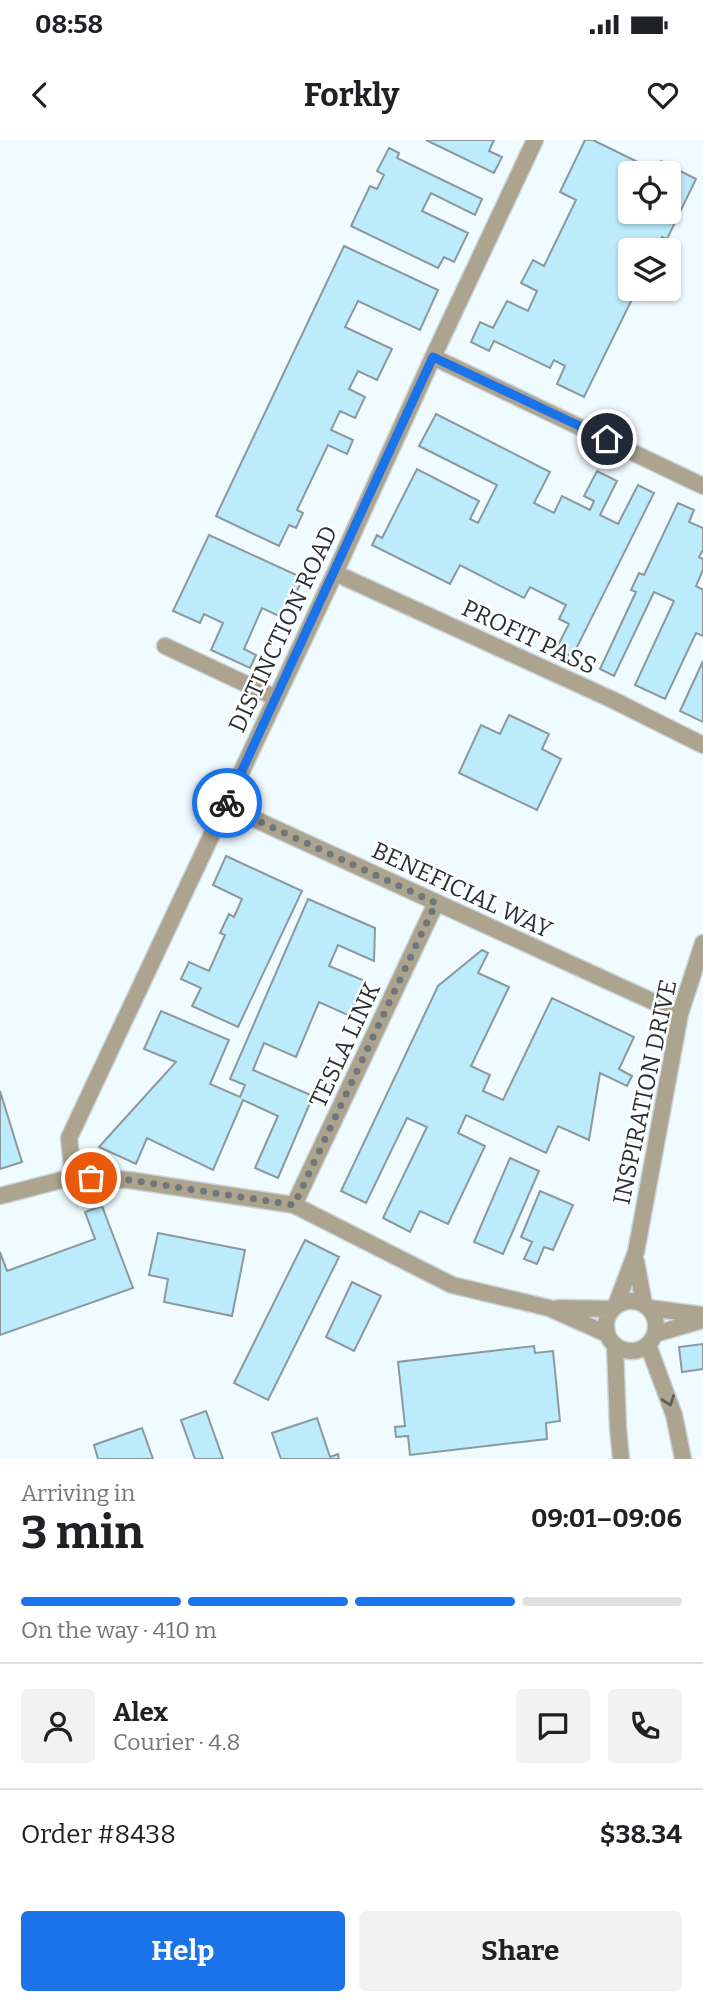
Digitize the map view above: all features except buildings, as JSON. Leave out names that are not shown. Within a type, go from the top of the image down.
[{"type":"street","name":"DISTINCTION ROAD","points":[[72,1177],[69,1138],[535,140]]},
{"type":"street","points":[[433,357],[703,486]]},
{"type":"street","name":"PROFIT PASS","points":[[335,573],[703,745]]},
{"type":"street","points":[[165,646],[276,698]]},
{"type":"street","name":"BENEFICIAL WAY","points":[[226,806],[680,1014]]},
{"type":"street","name":"TESLA LINK","points":[[294,1205],[436,903]]},
{"type":"street","name":"INSPIRATION DRIVE","points":[[614,1307],[636,1252],[680,1014],[703,943]]},
{"type":"street","points":[[0,1196],[72,1177],[129,1180],[294,1205],[452,1285],[549,1308],[611,1340],[628,1352],[642,1349],[652,1339],[703,1318]]},
{"type":"street","name":"INSPIRATION DRIVE","points":[[636,1252],[638,1278],[647,1306]]},
{"type":"street","points":[[549,1308],[614,1307],[630,1300],[703,1318]]},
{"type":"street","points":[[647,1306],[656,1320],[652,1339],[674,1415],[683,1459]]},
{"type":"street","points":[[614,1307],[606,1325],[611,1340],[621,1459]]},
{"type":"way so far","points":[[91,1178],[129,1180],[294,1205],[436,903],[226,806],[227,803]]},
{"type":"route","points":[[227,803],[433,357],[607,439]]}]
